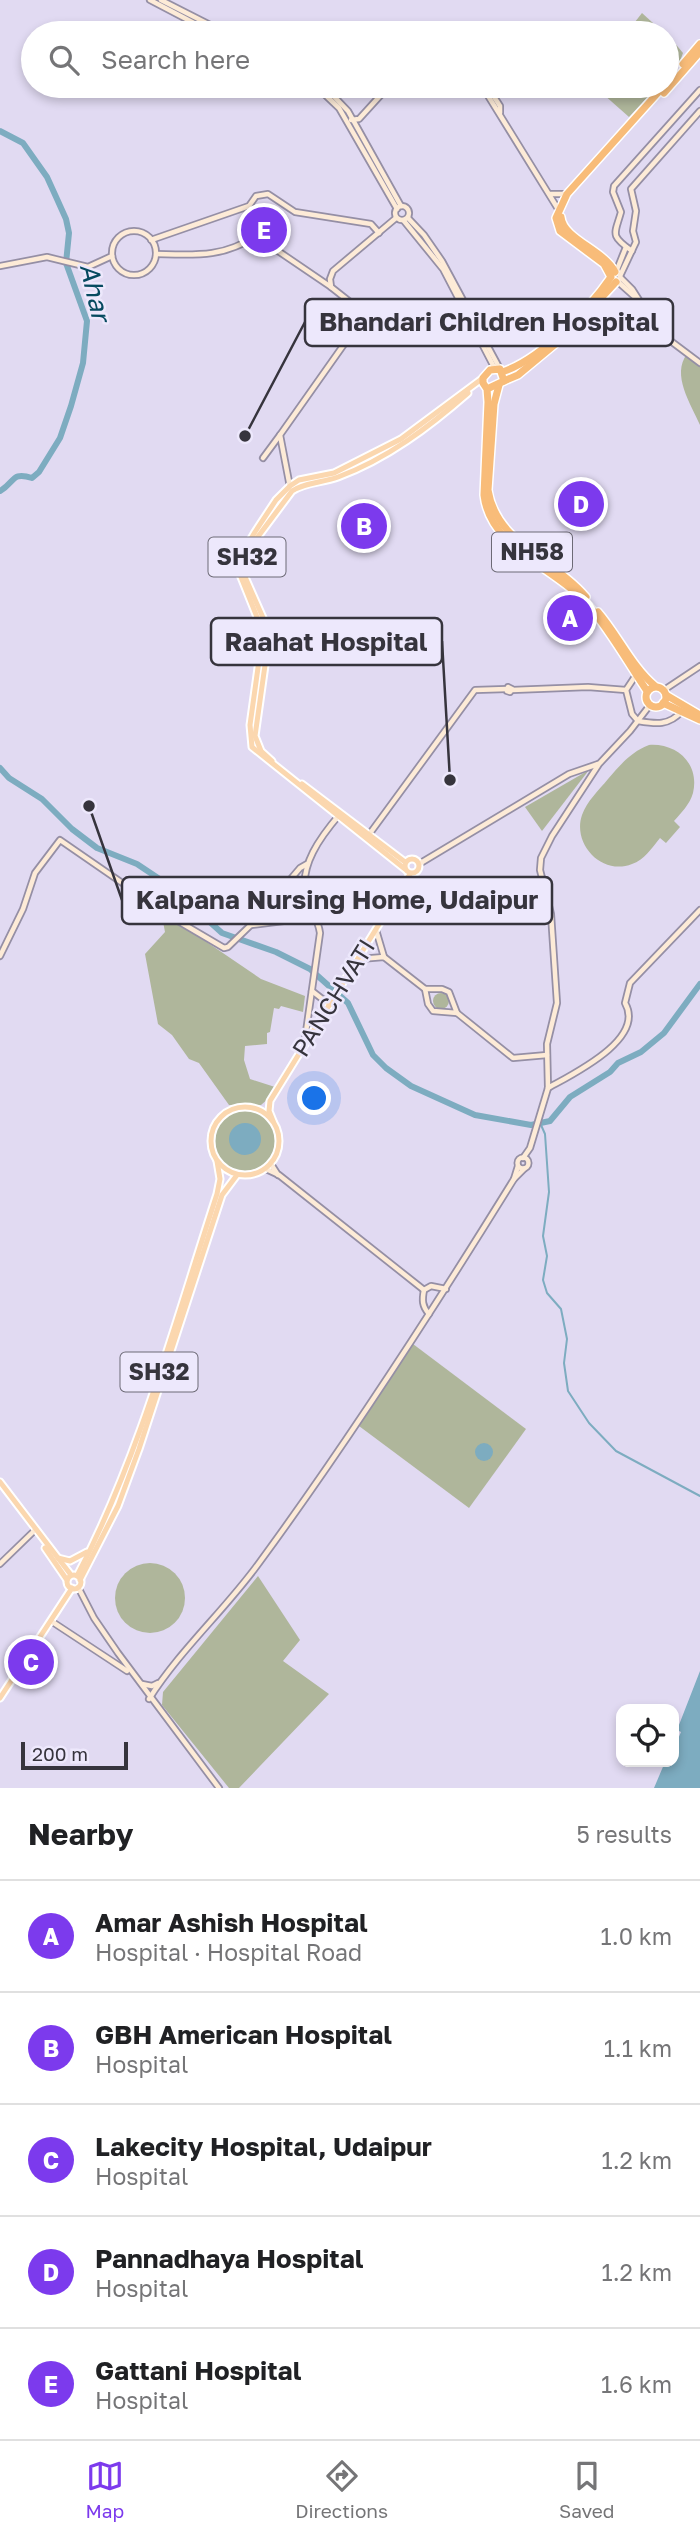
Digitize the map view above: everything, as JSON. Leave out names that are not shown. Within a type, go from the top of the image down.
[{"type":"highway","points":[[679,68],[700,44]]},
{"type":"highway","points":[[679,75],[700,52]]},
{"type":"highway","points":[[616,276],[560,232],[556,221],[558,209],[567,194],[653,98]]},
{"type":"highway","points":[[616,276],[607,261],[565,229],[561,221],[562,212],[574,192],[659,98]]},
{"type":"highway","points":[[616,276],[571,331],[518,375],[501,383],[484,384],[490,370],[499,370],[525,361],[581,316],[616,276]]},
{"type":"highway","name":"NH58","points":[[499,370],[501,383],[494,404],[488,490],[490,502],[499,520],[510,535],[579,589],[615,632],[642,673],[655,686],[700,718]]},
{"type":"highway","name":"NH58","points":[[484,384],[484,495],[492,520],[501,534],[589,605],[647,691],[646,698],[650,705]]},
{"type":"highway","points":[[647,691],[655,686]]},
{"type":"highway","points":[[650,705],[657,707],[663,703],[665,692]]},
{"type":"highway","name":"NH58","points":[[663,703],[700,718]]},
{"type":"main road","points":[[291,489],[338,477],[427,428],[484,384]]},
{"type":"main road","name":"SH32","points":[[291,489],[254,542],[244,566],[245,577],[269,637],[255,736],[261,751],[405,865],[410,874]]},
{"type":"main road","name":"SH32","points":[[405,865],[414,859],[419,864]]},
{"type":"main road","name":"PANCHVATI","points":[[271,1101],[410,874],[417,871],[419,864]]},
{"type":"main road","points":[[217,1161],[229,1172],[237,1175],[249,1175],[269,1166],[279,1149],[280,1140],[269,1111],[271,1101]]},
{"type":"main road","name":"SH32","points":[[73,1583],[112,1504],[134,1447],[217,1194],[220,1179],[211,1144],[216,1123],[221,1116],[235,1108],[263,1107],[271,1101]]},
{"type":"main road","points":[[252,1107],[273,1121]]},
{"type":"main road","name":"SH32","points":[[0,1698],[51,1620],[118,1506],[222,1195],[237,1175]]},
{"type":"main road","points":[[0,1484],[54,1558],[70,1561],[77,1559],[93,1545]]},
{"type":"main road","points":[[0,1484],[73,1583]]},
{"type":"street","points":[[150,0],[190,21]]},
{"type":"street","points":[[160,0],[202,21]]},
{"type":"street","points":[[632,251],[617,238],[614,231],[621,212],[614,186],[700,90]]},
{"type":"street","points":[[330,98],[350,120]]},
{"type":"street","points":[[331,287],[333,271],[396,218],[399,208],[337,98]]},
{"type":"street","points":[[350,120],[359,119],[377,98]]},
{"type":"street","points":[[491,98],[558,209]]},
{"type":"street","points":[[616,276],[636,242],[633,231],[636,211],[631,189],[700,111]]},
{"type":"street","points":[[151,240],[249,206],[256,195],[268,194],[295,212],[371,224],[379,233]]},
{"type":"street","points":[[549,194],[567,194]]},
{"type":"street","points":[[399,208],[408,209],[406,219]]},
{"type":"street","points":[[396,218],[406,219],[443,269],[499,370]]},
{"type":"street","points":[[127,233],[144,234],[151,240],[156,254],[151,267],[135,275],[120,271],[112,256],[116,241],[127,233]]},
{"type":"street","points":[[156,254],[203,256],[222,253],[256,236],[364,313],[263,458]]},
{"type":"street","points":[[616,276],[626,247]]},
{"type":"street","points":[[0,266],[47,257],[88,267],[112,256]]},
{"type":"street","points":[[616,276],[636,297],[660,333],[700,363]]},
{"type":"street","points":[[280,435],[291,489]]},
{"type":"street","points":[[665,692],[700,666]]},
{"type":"street","points":[[636,675],[626,690],[632,714],[638,721],[666,723],[682,711]]},
{"type":"street","points":[[368,836],[475,690],[587,687],[626,690]]},
{"type":"street","points":[[148,1695],[258,1565],[387,1379],[514,1179],[529,1165],[526,1159],[548,1088],[547,1055],[557,1003],[551,914],[540,870],[541,858],[552,836],[599,764],[650,705]]},
{"type":"street","points":[[419,864],[569,774],[599,764]]},
{"type":"street","points":[[303,1050],[320,933],[318,918],[306,895],[307,864],[339,815]]},
{"type":"street","points":[[0,956],[23,909],[35,873],[60,840],[173,918],[223,948],[228,947],[250,925],[300,867],[307,864]]},
{"type":"street","points":[[548,1088],[580,1072],[625,1033],[630,1023],[630,1011],[625,1003],[630,983],[700,909]]},
{"type":"street","points":[[250,925],[340,914],[371,914],[378,927],[384,957],[425,989],[442,989],[449,992],[457,1013],[513,1058],[547,1055]]},
{"type":"street","points":[[360,959],[384,957]]},
{"type":"street","points":[[425,989],[428,1004],[433,1011],[457,1013]]},
{"type":"street","points":[[312,990],[330,1004]]},
{"type":"street","points":[[514,1179],[519,1159],[526,1159]]},
{"type":"street","points":[[269,1166],[424,1290]]},
{"type":"street","points":[[518,1166],[524,1169]]},
{"type":"street","points":[[429,1314],[422,1300],[424,1290],[431,1286],[446,1289]]},
{"type":"street","points":[[0,1564],[34,1531]]},
{"type":"street","points":[[73,1583],[127,1671],[218,1788]]},
{"type":"street","points":[[51,1620],[127,1671]]},
{"type":"street","points":[[107,1657],[114,1650]]},
{"type":"street","points":[[114,1650],[218,1788]]},
{"type":"street","points":[[138,1682],[145,1686],[158,1683]]},
{"type":"street","points":[[158,1683],[156,1701],[160,1710]]},
{"type":"green space","points":[[642,13],[651,21],[636,21]]},
{"type":"green space","points":[[608,98],[647,98],[629,117]]},
{"type":"green space","points":[[687,354],[700,363],[700,425],[682,380],[681,371]]},
{"type":"green space","points":[[649,745],[668,747],[684,757],[693,773],[693,793],[688,805],[674,821],[680,827],[666,843],[660,838],[648,853],[632,864],[621,867],[610,865],[592,855],[586,846],[581,837],[582,815],[587,805],[622,763]]},
{"type":"green space","points":[[589,770],[542,831],[525,807]]},
{"type":"green space","points":[[161,911],[261,979],[305,996],[303,1012],[281,1006],[279,1009],[274,1008],[267,1044],[245,1046],[244,1060],[250,1079],[275,1087],[261,1105],[229,1105],[199,1063],[189,1059],[172,1035],[158,1024],[145,954],[165,932]]},
{"type":"green space","points":[[438,993],[444,993],[449,1001],[447,1007],[438,1009],[433,1004],[433,998]]},
{"type":"green space","points":[[239,1109],[251,1109],[267,1118],[274,1128],[274,1152],[267,1162],[251,1171],[239,1171],[228,1166],[219,1157],[214,1146],[214,1134],[219,1123],[228,1114]]},
{"type":"green space","points":[[413,1344],[526,1429],[469,1508],[359,1426]]},
{"type":"green space","points":[[143,1563],[157,1563],[170,1569],[179,1578],[185,1598],[183,1611],[175,1623],[157,1633],[143,1633],[130,1627],[121,1618],[115,1605],[115,1591],[121,1578],[130,1569]]},
{"type":"green space","points":[[258,1576],[300,1640],[283,1661],[329,1694],[239,1788],[229,1788],[162,1705],[163,1692]]},
{"type":"water","points":[[245,1123],[256,1128],[261,1139],[256,1150],[245,1155],[234,1150],[229,1139],[234,1128]]},
{"type":"water","points":[[484,1443],[490,1446],[493,1452],[490,1458],[484,1461],[478,1458],[475,1452],[478,1446]]},
{"type":"water","points":[[700,1671],[700,1788],[654,1788],[663,1767],[679,1767],[679,1725]]},
{"type":"waterway","name":"Ahar","points":[[0,131],[23,143],[47,177],[66,219],[69,233],[66,263],[87,321],[83,363],[60,438],[39,472],[32,478],[17,477],[0,491]]},
{"type":"waterway","points":[[0,768],[9,778],[42,799],[72,829],[97,848],[137,864],[170,886],[222,933],[276,952],[310,969],[348,1003],[373,1055],[386,1068],[411,1086],[475,1115],[531,1125],[550,1121],[570,1097],[610,1072],[618,1063],[641,1052],[664,1033],[700,984]]},
{"type":"waterway","points":[[541,1125],[545,1134],[549,1192],[543,1236],[547,1256],[543,1280],[547,1293],[561,1309],[567,1339],[564,1363],[568,1391],[589,1423],[616,1451],[700,1496]]},
{"type":"place","name":"Gattani Hospital","points":[[264,230]]},
{"type":"place","name":"Bhandari Children Hospital","points":[[245,436]]},
{"type":"place","name":"Pannadhaya Hospital","points":[[581,504]]},
{"type":"place","name":"GBH American Hospital","points":[[364,526]]},
{"type":"place","name":"Amar Ashish Hospital","points":[[570,618]]},
{"type":"place","name":"Raahat Hospital","points":[[450,780]]},
{"type":"place","name":"Kalpana Nursing Home, Udaipur","points":[[89,806]]},
{"type":"place","name":"Lakecity Hospital, Udaipur","points":[[31,1662]]}]
